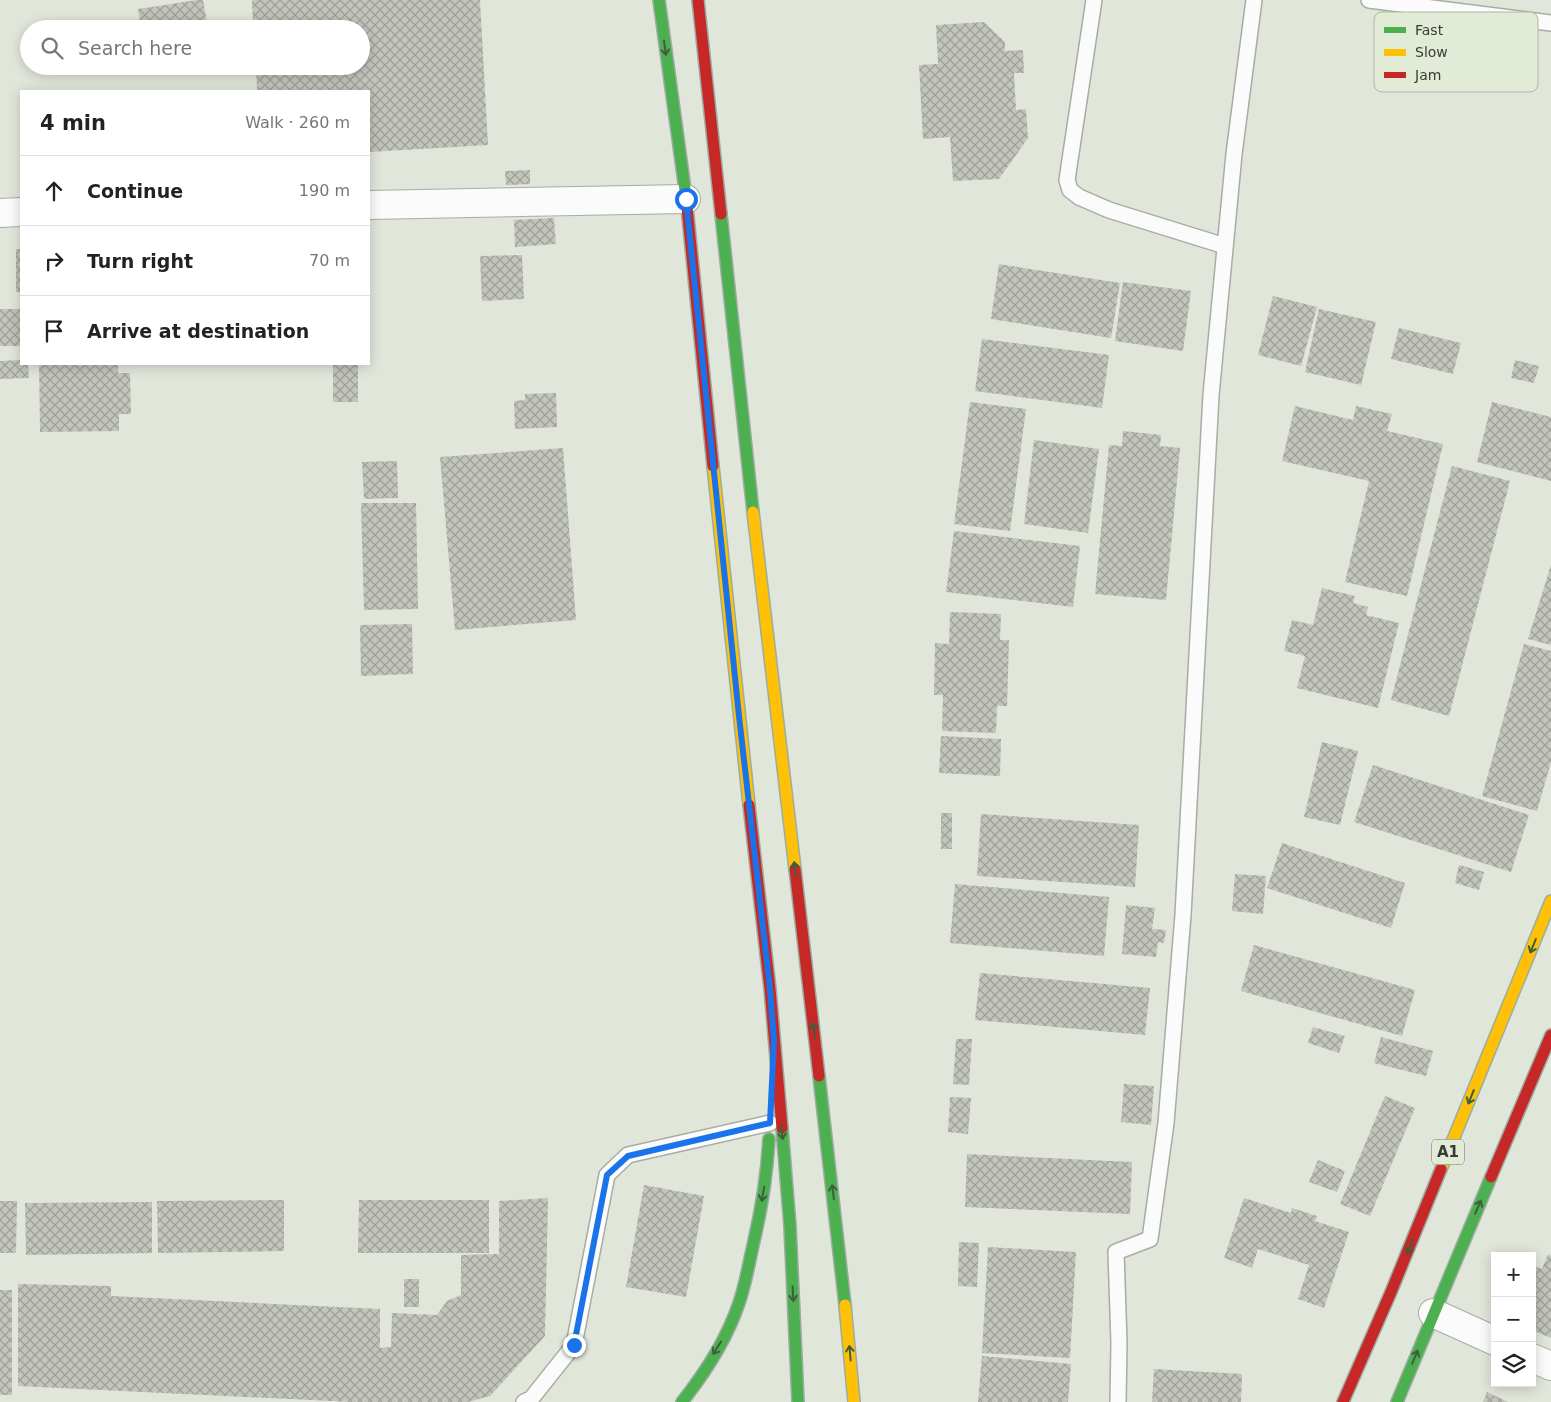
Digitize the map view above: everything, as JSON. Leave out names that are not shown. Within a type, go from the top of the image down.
[{"type":"main road","points":[[659,0],[686,199],[774,1041],[790,1226],[798,1402]]},
{"type":"main road","points":[[698,0],[744,431],[842,1270],[854,1402]]},
{"type":"main road","name":"A1","points":[[1343,1402],[1391,1292],[1551,901]]},
{"type":"main road","points":[[1397,1402],[1551,1035]]},
{"type":"main road","points":[[682,1402],[722,1341],[736,1311],[747,1272],[768,1165],[774,1041]]},
{"type":"street","points":[[370,205],[686,199]]},
{"type":"street","points":[[0,213],[20,212]]},
{"type":"street","points":[[1434,1313],[1491,1339]]},
{"type":"street","points":[[1536,1360],[1551,1366]]},
{"type":"lane","points":[[1094,0],[1067,180],[1070,190],[1079,197],[1109,210],[1225,246]]},
{"type":"lane","points":[[1118,1402],[1119,1343],[1116,1252],[1150,1239],[1166,1123],[1183,915],[1211,395],[1234,154],[1254,0]]},
{"type":"lane","points":[[1369,0],[1464,12]]},
{"type":"lane","points":[[1538,21],[1551,23]]},
{"type":"lane","points":[[524,1402],[531,1399],[574,1345],[607,1175],[628,1156],[770,1123]]},
{"type":"building","points":[[203,0],[206,20],[140,20],[138,9]]},
{"type":"building","points":[[252,0],[480,0],[488,145],[370,152],[370,90],[257,90],[256,75],[370,75],[370,20],[253,20]]},
{"type":"building","points":[[984,22],[1005,42],[1005,51],[1023,50],[1024,73],[1014,73],[1016,110],[1026,109],[1028,138],[999,179],[953,181],[950,137],[923,139],[919,65],[938,64],[936,25]]},
{"type":"building","points":[[530,170],[530,184],[506,185],[505,171]]},
{"type":"building","points":[[554,218],[556,244],[515,247],[514,220]]},
{"type":"building","points":[[16,249],[20,249],[20,292],[16,292]]},
{"type":"building","points":[[522,255],[524,299],[482,301],[480,256]]},
{"type":"building","points":[[999,264],[1120,283],[1111,338],[991,319]]},
{"type":"building","points":[[1123,282],[1191,291],[1183,351],[1115,341]]},
{"type":"building","points":[[1273,296],[1317,307],[1301,366],[1258,355]]},
{"type":"building","points":[[0,309],[20,309],[20,346],[0,346]]},
{"type":"building","points":[[1319,309],[1376,322],[1361,385],[1305,372]]},
{"type":"building","points":[[1399,328],[1461,343],[1453,374],[1391,359]]},
{"type":"building","points":[[982,339],[1109,355],[1102,408],[975,391]]},
{"type":"building","points":[[20,360],[20,365],[28,365],[29,378],[0,379],[0,361]]},
{"type":"building","points":[[1515,360],[1539,366],[1534,383],[1511,378]]},
{"type":"building","points":[[39,365],[118,365],[118,373],[130,373],[131,414],[119,414],[119,431],[40,432]]},
{"type":"building","points":[[333,365],[358,365],[358,402],[333,402]]},
{"type":"building","points":[[556,393],[557,427],[515,429],[514,401],[525,400],[525,394]]},
{"type":"building","points":[[970,402],[1026,409],[1010,531],[954,524]]},
{"type":"building","points":[[1492,402],[1551,417],[1551,481],[1477,462]]},
{"type":"building","points":[[1295,406],[1353,420],[1356,406],[1392,414],[1387,431],[1443,444],[1407,596],[1345,582],[1369,481],[1282,461]]},
{"type":"building","points":[[1123,431],[1161,435],[1160,446],[1180,448],[1166,600],[1095,594],[1109,445],[1122,446]]},
{"type":"building","points":[[1034,440],[1099,449],[1088,533],[1024,524]]},
{"type":"building","points":[[563,448],[576,620],[455,630],[440,457]]},
{"type":"building","points":[[397,461],[398,498],[364,499],[362,462]]},
{"type":"building","points":[[1452,466],[1510,481],[1449,716],[1391,700]]},
{"type":"building","points":[[361,503],[416,503],[418,609],[364,610]]},
{"type":"building","points":[[954,531],[1080,546],[1073,607],[946,592]]},
{"type":"building","points":[[1551,565],[1551,645],[1528,639]]},
{"type":"building","points":[[1322,588],[1355,596],[1353,603],[1368,607],[1366,615],[1399,623],[1378,708],[1297,688],[1305,656],[1284,651],[1292,620],[1313,625]]},
{"type":"building","points":[[950,612],[1001,614],[1000,640],[1009,640],[1007,706],[997,706],[996,733],[942,731],[943,695],[934,695],[935,643],[949,644]]},
{"type":"building","points":[[412,624],[413,674],[361,676],[360,625]]},
{"type":"building","points":[[1524,644],[1551,651],[1551,762],[1537,811],[1482,796]]},
{"type":"building","points":[[941,736],[1001,739],[1000,776],[939,773]]},
{"type":"building","points":[[1322,742],[1358,751],[1340,825],[1304,817]]},
{"type":"building","points":[[1373,765],[1529,815],[1511,872],[1354,822]]},
{"type":"building","points":[[941,813],[952,813],[952,849],[941,849]]},
{"type":"building","points":[[981,814],[1139,825],[1135,887],[977,876]]},
{"type":"building","points":[[1282,843],[1405,883],[1391,928],[1267,888]]},
{"type":"building","points":[[1459,865],[1484,872],[1479,890],[1455,883]]},
{"type":"building","points":[[1235,874],[1266,876],[1263,914],[1232,911]]},
{"type":"building","points":[[955,884],[1109,897],[1104,956],[950,943]]},
{"type":"building","points":[[1126,905],[1155,908],[1152,929],[1166,930],[1164,943],[1158,942],[1156,957],[1122,954]]},
{"type":"building","points":[[1254,945],[1415,990],[1402,1036],[1241,991]]},
{"type":"building","points":[[980,973],[1150,988],[1145,1035],[975,1020]]},
{"type":"building","points":[[1313,1027],[1345,1036],[1339,1053],[1308,1043]]},
{"type":"building","points":[[1381,1037],[1433,1051],[1426,1076],[1374,1063]]},
{"type":"building","points":[[956,1039],[972,1039],[969,1085],[953,1084]]},
{"type":"building","points":[[1124,1084],[1154,1086],[1151,1125],[1121,1122]]},
{"type":"building","points":[[1385,1096],[1415,1108],[1370,1216],[1340,1204]]},
{"type":"building","points":[[950,1097],[971,1098],[968,1134],[948,1132]]},
{"type":"building","points":[[967,1154],[1132,1162],[1130,1214],[965,1207]]},
{"type":"building","points":[[1318,1160],[1345,1171],[1337,1192],[1309,1182]]},
{"type":"building","points":[[644,1185],[704,1196],[686,1297],[626,1287]]},
{"type":"building","points":[[548,1198],[545,1336],[490,1396],[468,1402],[351,1402],[18,1386],[18,1284],[111,1286],[111,1296],[380,1309],[380,1348],[391,1347],[392,1313],[437,1315],[447,1301],[461,1295],[461,1255],[499,1254],[499,1201]]},
{"type":"building","points":[[1244,1198],[1291,1213],[1292,1208],[1317,1216],[1315,1221],[1349,1232],[1324,1308],[1298,1299],[1309,1265],[1258,1249],[1252,1268],[1224,1258]]},
{"type":"building","points":[[284,1200],[284,1251],[158,1253],[157,1201]]},
{"type":"building","points":[[359,1200],[489,1200],[489,1253],[358,1253]]},
{"type":"building","points":[[0,1201],[17,1201],[16,1253],[0,1253]]},
{"type":"building","points":[[152,1202],[152,1253],[26,1255],[25,1203]]},
{"type":"building","points":[[959,1242],[979,1243],[977,1287],[958,1286]]},
{"type":"building","points":[[988,1247],[1076,1252],[1070,1358],[982,1353]]},
{"type":"building","points":[[1548,1254],[1551,1256],[1551,1338],[1536,1332],[1536,1267],[1542,1269]]},
{"type":"building","points":[[404,1279],[419,1279],[419,1307],[404,1307]]},
{"type":"building","points":[[0,1290],[12,1290],[12,1395],[0,1395]]},
{"type":"building","points":[[982,1356],[1071,1364],[1068,1402],[978,1402]]},
{"type":"building","points":[[1154,1369],[1242,1374],[1241,1402],[1152,1402]]},
{"type":"building","points":[[1487,1392],[1508,1402],[1483,1402]]},
{"type":"traffic: fast","points":[[659,0],[686,197]]},
{"type":"traffic: fast","points":[[721,214],[753,512]]},
{"type":"traffic: fast","points":[[819,1076],[845,1305]]},
{"type":"traffic: fast","points":[[782,1128],[790,1226],[798,1402]]},
{"type":"traffic: fast","points":[[682,1402],[715,1355],[739,1303],[746,1280],[759,1216],[769,1139]]},
{"type":"traffic: fast","points":[[1397,1402],[1491,1177]]},
{"type":"traffic: slow","points":[[713,466],[749,805]]},
{"type":"traffic: slow","points":[[753,512],[795,869]]},
{"type":"traffic: slow","points":[[1441,1169],[1551,901]]},
{"type":"traffic: slow","points":[[845,1305],[854,1402]]},
{"type":"traffic: jam","points":[[698,0],[721,214]]},
{"type":"traffic: jam","points":[[686,197],[713,466]]},
{"type":"traffic: jam","points":[[749,805],[770,989],[782,1128]]},
{"type":"traffic: jam","points":[[795,869],[819,1076]]},
{"type":"traffic: jam","points":[[1491,1177],[1551,1035]]},
{"type":"traffic: jam","points":[[1343,1402],[1391,1292],[1441,1169]]},
{"type":"route","points":[[574,1345],[607,1175],[628,1156],[770,1123],[774,1041],[770,989],[739,716],[686,199]]}]
